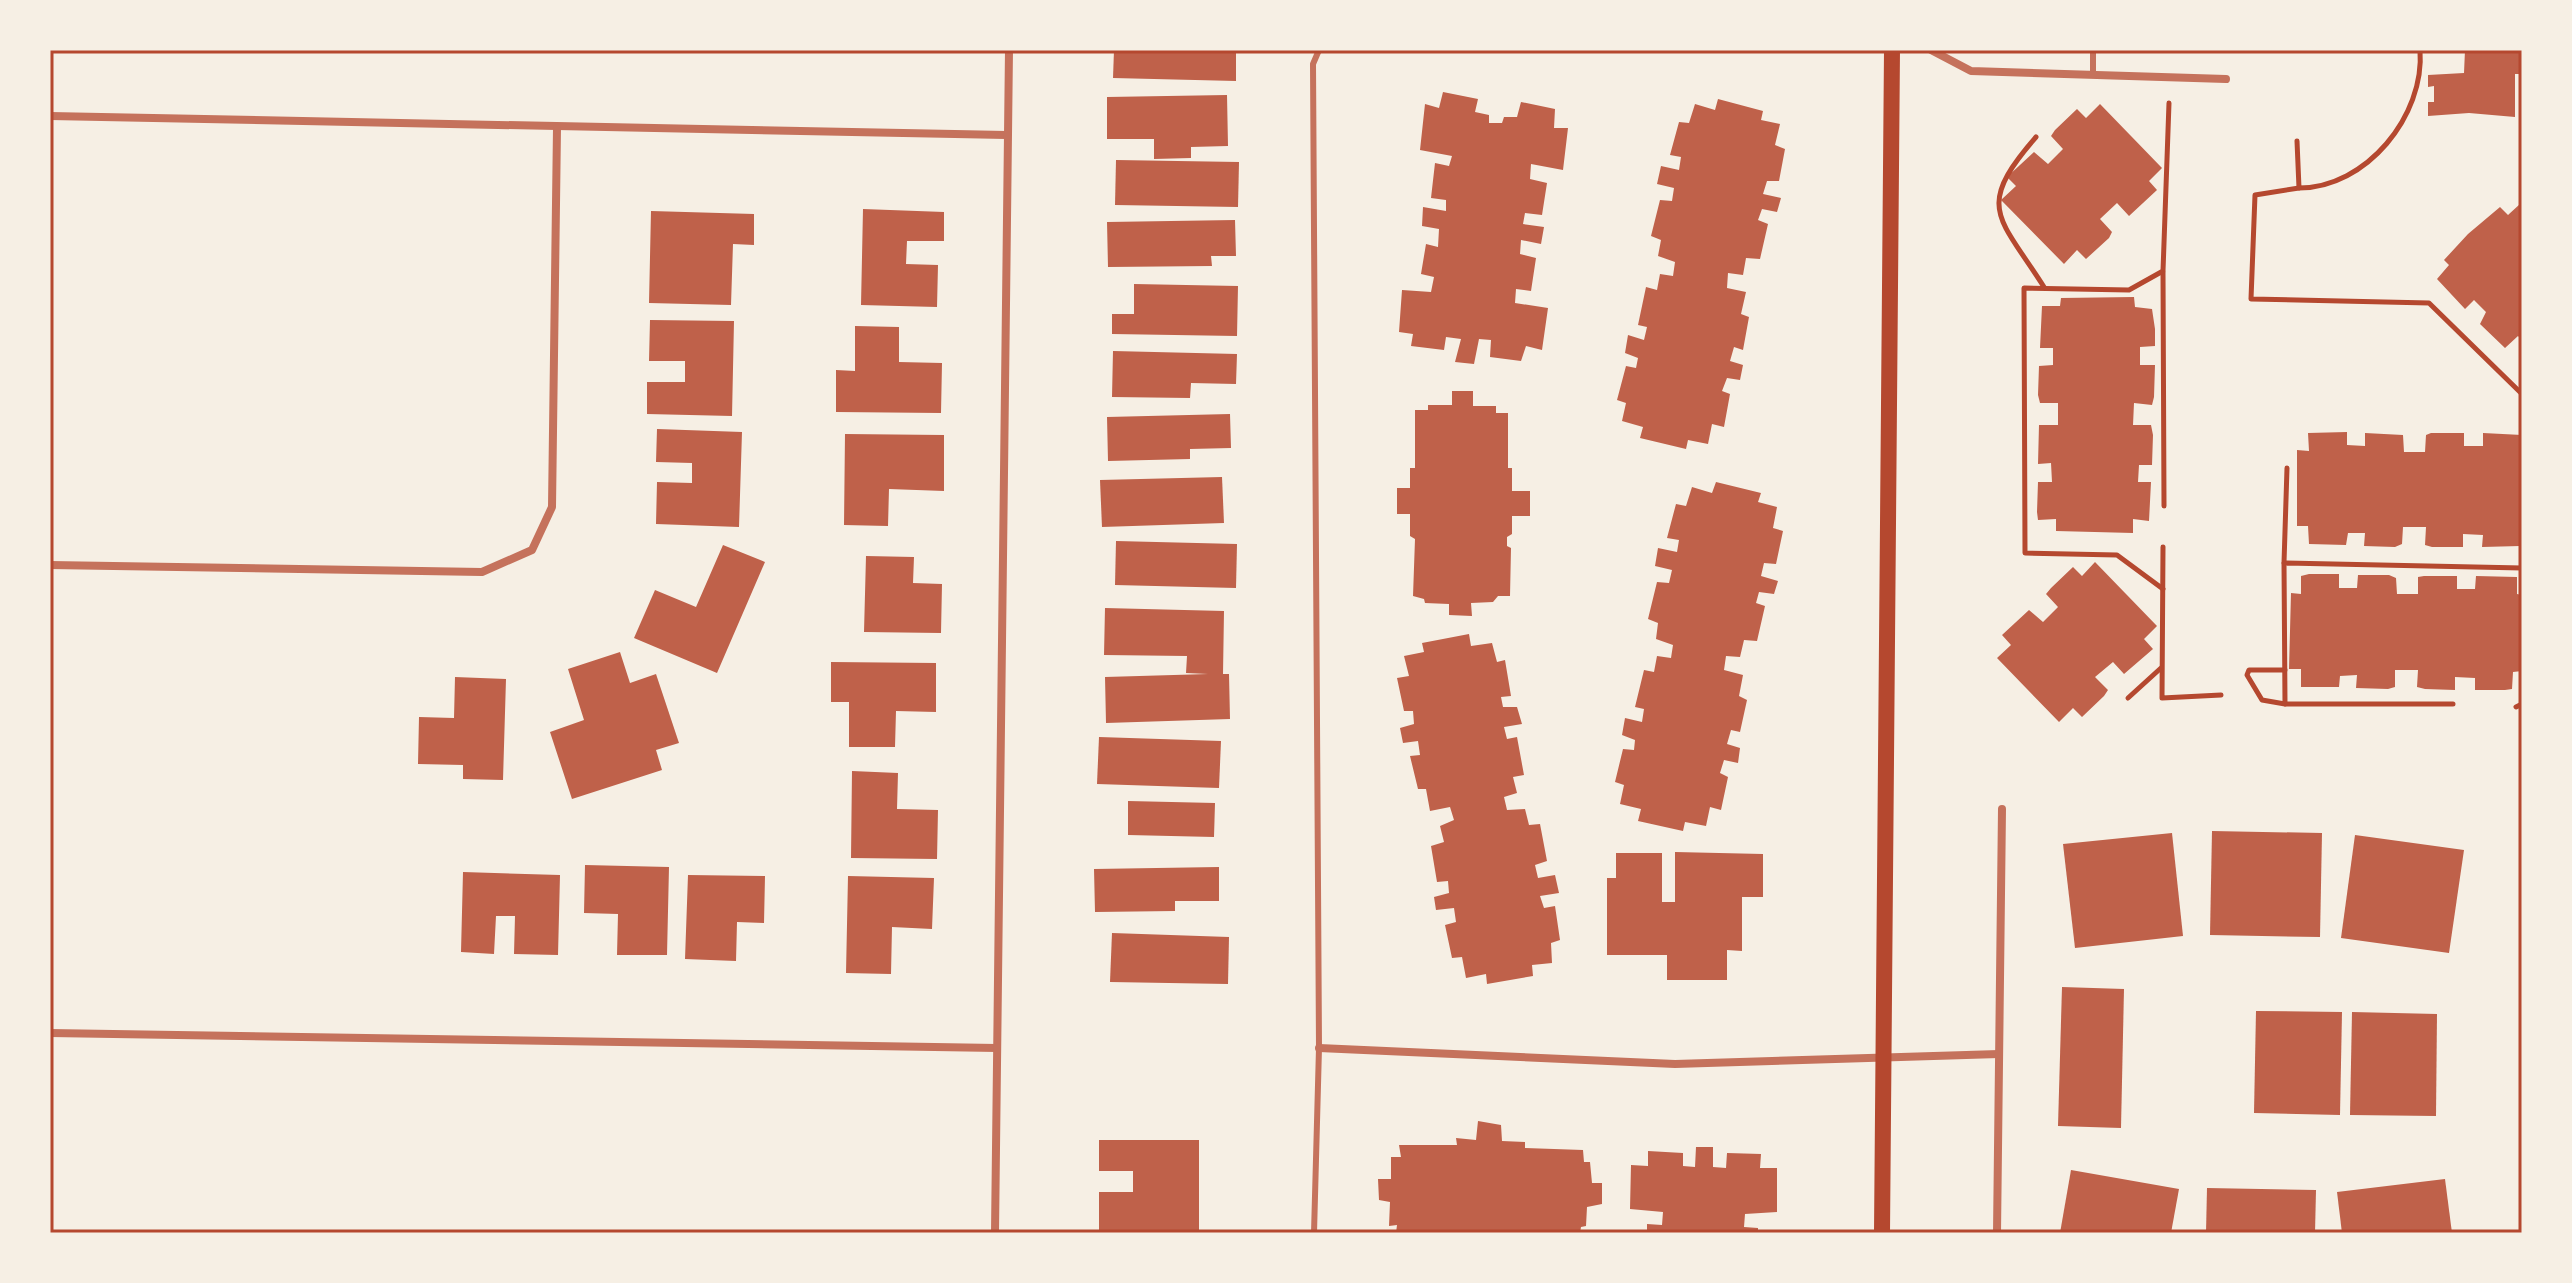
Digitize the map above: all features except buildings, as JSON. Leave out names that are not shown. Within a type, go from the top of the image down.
[{"type":"main road","points":[[1882,1233],[1892,50]]},
{"type":"street","points":[[995,1233],[1009,50]]},
{"type":"street","points":[[1931,50],[1971,71],[2226,79]]},
{"type":"street","points":[[50,116],[1006,135]]},
{"type":"street","points":[[50,565],[482,572],[532,550],[552,507],[557,128]]},
{"type":"street","points":[[1997,1233],[2002,809]]},
{"type":"street","points":[[50,1033],[997,1048]]},
{"type":"street","points":[[1319,1048],[1675,1064],[1999,1054]]},
{"type":"lane","points":[[1314,1233],[1319,1048],[1313,64],[1319,50]]},
{"type":"lane","points":[[2093,50],[2093,75]]},
{"type":"path","points":[[2420,50],[2409,101],[2398,128],[2383,149],[2344,179],[2255,195],[2251,299],[2429,303],[2522,394]]},
{"type":"path","points":[[2164,506],[2163,271],[2169,103]]},
{"type":"path","points":[[2036,137],[2011,166],[1997,196],[1998,211],[2044,288]]},
{"type":"path","points":[[2297,141],[2299,188]]},
{"type":"path","points":[[2163,271],[2129,290],[2024,288],[2025,553],[2117,555],[2163,589]]},
{"type":"path","points":[[2285,704],[2287,468]]},
{"type":"path","points":[[2163,547],[2162,698],[2221,695]]},
{"type":"path","points":[[2284,563],[2522,568]]},
{"type":"path","points":[[2128,698],[2162,667]]},
{"type":"path","points":[[2285,670],[2249,670],[2247,675],[2262,700],[2285,704],[2453,704]]}]
